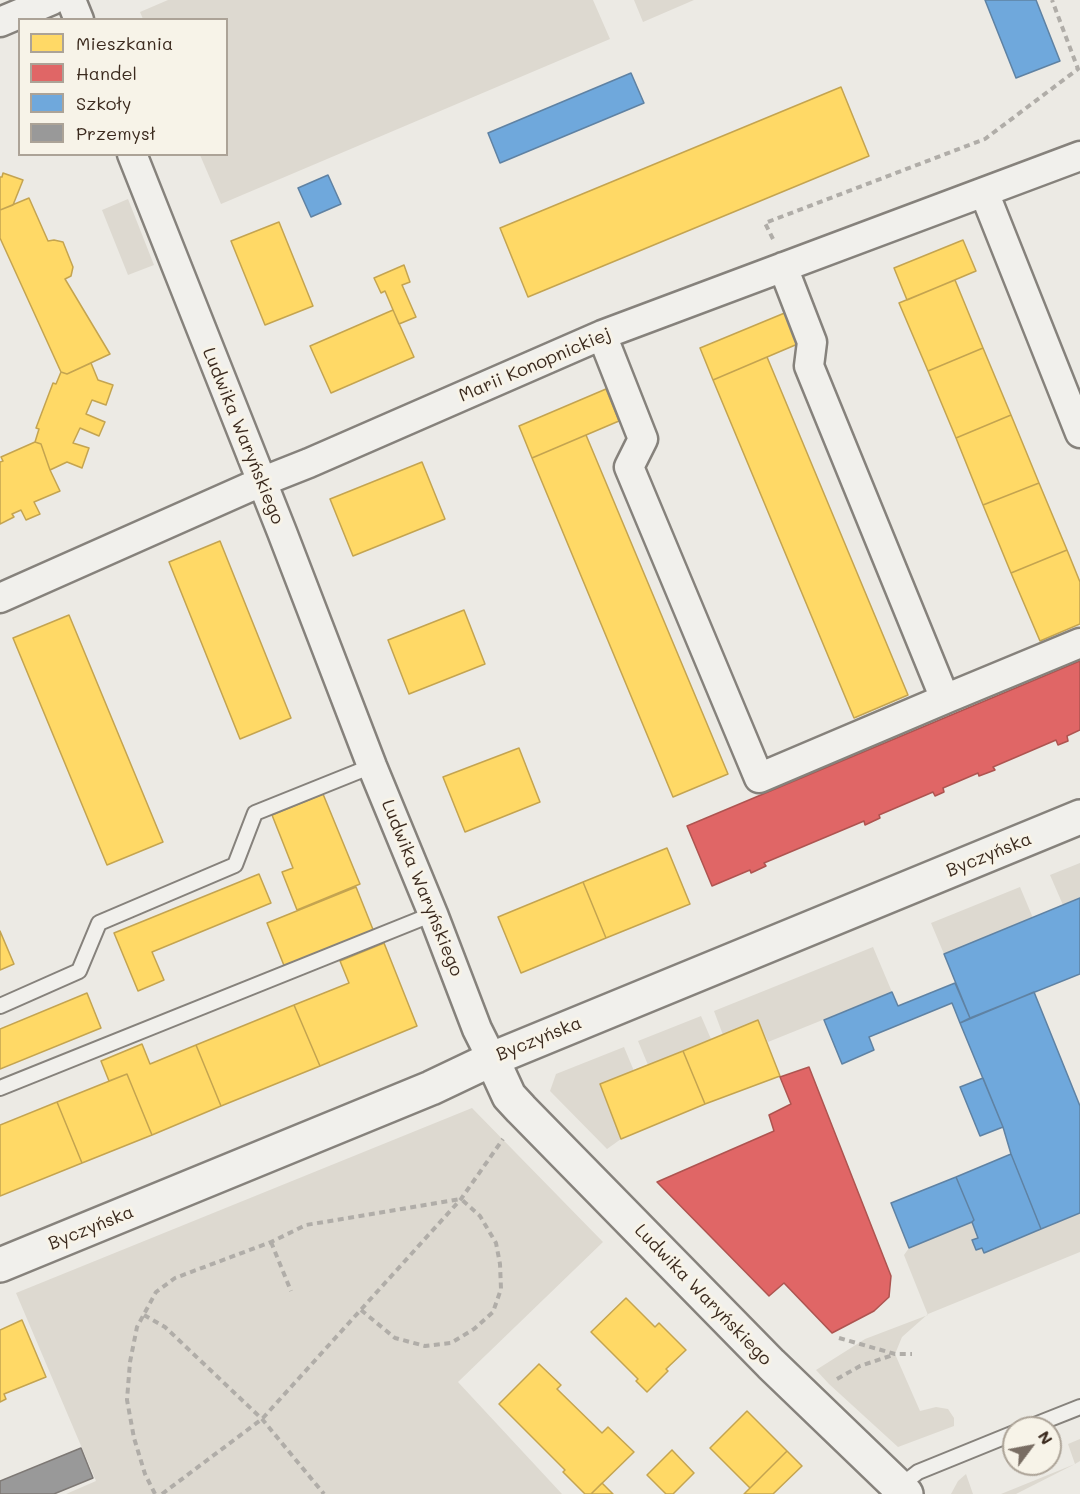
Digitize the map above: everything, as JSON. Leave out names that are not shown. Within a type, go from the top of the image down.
[{"type":"street","points":[[0,22],[51,0]]},
{"type":"street","points":[[71,0],[77,18]]},
{"type":"street","name":"Ludwika Waryńskiego","points":[[133,156],[477,1029],[509,1096],[771,1364],[903,1490]]},
{"type":"street","name":"Marii Konopnickiej","points":[[0,598],[779,256],[984,192],[1080,156]]},
{"type":"street","points":[[984,192],[1080,433]]},
{"type":"street","points":[[779,256],[812,342],[809,366],[945,699]]},
{"type":"street","points":[[602,335],[643,439],[629,467],[759,778],[1080,643]]},
{"type":"street","name":"Byczyńska","points":[[0,1265],[431,1088],[492,1059],[1080,818]]},
{"type":"lane","points":[[0,1006],[79,971],[99,923],[235,865],[255,813],[372,766]]},
{"type":"lane","points":[[0,1088],[433,914]]},
{"type":"lane","points":[[1057,1416],[1080,1407]]},
{"type":"lane","points":[[903,1490],[918,1472],[1002,1438]]},
{"type":"path","points":[[779,256],[765,223],[985,139],[1078,69],[1052,0]]},
{"type":"path","points":[[162,1494],[262,1419],[461,1199],[507,1133]]},
{"type":"path","points":[[155,1494],[145,1474],[134,1438],[127,1400],[130,1362],[137,1327],[156,1292],[175,1278],[272,1242],[306,1225],[461,1199]]},
{"type":"path","points":[[361,1310],[395,1338],[425,1346],[451,1342],[474,1329],[493,1312],[501,1289],[496,1243],[480,1216],[461,1199]]},
{"type":"path","points":[[272,1242],[291,1291]]},
{"type":"path","points":[[144,1315],[165,1327],[262,1419],[324,1494]]},
{"type":"path","points":[[839,1338],[895,1354],[912,1354]]},
{"type":"path","points":[[829,1384],[860,1366],[895,1354]]},
{"type":"shaded area","points":[[168,0],[593,0],[610,39],[221,204],[200,156],[228,156],[228,18],[143,18],[140,12]]},
{"type":"shaded area","points":[[634,0],[694,0],[643,22]]},
{"type":"shaded area","points":[[128,199],[154,265],[128,275],[102,210]]},
{"type":"shaded area","points":[[1080,863],[1080,898],[1063,905],[1050,875]]},
{"type":"shaded area","points":[[1020,887],[1033,918],[944,954],[931,923]]},
{"type":"shaded area","points":[[873,947],[892,992],[768,1042],[758,1020],[723,1035],[714,1011]]},
{"type":"shaded area","points":[[701,1016],[711,1039],[648,1065],[638,1041]]},
{"type":"shaded area","points":[[624,1047],[634,1071],[600,1085],[621,1139],[607,1149],[550,1091],[556,1074]]},
{"type":"shaded area","points":[[472,1108],[603,1242],[458,1382],[562,1494],[66,1494],[96,1481],[16,1293]]},
{"type":"shaded area","points":[[1080,1213],[1080,1252],[928,1314],[904,1255],[909,1248],[972,1222],[978,1238],[972,1241],[976,1250],[982,1248],[984,1253]]},
{"type":"shaded area","points":[[926,1316],[902,1337],[895,1354],[920,1411],[936,1407],[948,1409],[954,1418],[954,1426],[898,1447],[816,1370],[865,1339]]},
{"type":"shaded area","points":[[1080,1439],[1080,1461],[1075,1464],[1068,1444]]},
{"type":"shaded area","points":[[966,1474],[973,1494],[951,1494],[958,1481]]},
{"type":"shaded area","points":[[1045,1476],[1051,1476],[1016,1494],[1001,1494]]},
{"type":"building: Mieszkania","points":[[841,87],[869,156],[528,297],[500,228]]},
{"type":"building: Mieszkania","points":[[3,173],[23,180],[13,205],[0,210],[0,177]]},
{"type":"building: Mieszkania","points":[[29,198],[48,241],[63,242],[73,267],[71,276],[65,279],[110,354],[67,374],[61,372],[0,238],[0,210]]},
{"type":"building: Mieszkania","points":[[279,222],[313,306],[265,325],[231,241]]},
{"type":"building: Mieszkania","points":[[963,240],[976,271],[907,300],[894,268]]},
{"type":"building: Mieszkania","points":[[404,265],[410,282],[402,285],[416,317],[399,324],[385,291],[381,293],[374,278]]},
{"type":"building: Mieszkania","points":[[955,280],[983,348],[928,371],[899,303]]},
{"type":"building: Mieszkania","points":[[393,310],[414,357],[331,393],[310,346]]},
{"type":"building: Mieszkania","points":[[787,312],[800,343],[713,380],[700,348]]},
{"type":"building: Mieszkania","points":[[983,348],[1011,415],[956,438],[928,371]]},
{"type":"building: Mieszkania","points":[[767,357],[908,695],[854,718],[713,380]]},
{"type":"building: Mieszkania","points":[[91,363],[98,380],[113,385],[106,405],[92,400],[86,414],[105,422],[99,436],[80,428],[73,443],[89,448],[82,468],[67,462],[50,470],[41,444],[35,442],[39,429],[36,428],[53,383],[56,384],[61,372],[67,374]]},
{"type":"building: Mieszkania","points":[[606,389],[619,421],[532,458],[519,426]]},
{"type":"building: Mieszkania","points":[[1011,415],[1039,483],[983,505],[956,438]]},
{"type":"building: Mieszkania","points":[[586,435],[728,774],[673,797],[532,458]]},
{"type":"building: Mieszkania","points":[[35,442],[41,444],[60,491],[34,502],[40,514],[26,520],[21,510],[12,514],[14,517],[0,524],[0,462],[3,461],[1,457]]},
{"type":"building: Mieszkania","points":[[422,462],[445,519],[353,556],[330,499]]},
{"type":"building: Mieszkania","points":[[1039,483],[1067,550],[1011,573],[983,505]]},
{"type":"building: Mieszkania","points":[[220,541],[291,718],[240,739],[169,562]]},
{"type":"building: Mieszkania","points":[[1067,550],[1080,582],[1080,624],[1040,641],[1011,573]]},
{"type":"building: Mieszkania","points":[[464,610],[485,664],[409,694],[388,640]]},
{"type":"building: Mieszkania","points":[[69,615],[163,842],[107,865],[13,638]]},
{"type":"building: Mieszkania","points":[[519,748],[540,802],[465,832],[443,777]]},
{"type":"building: Mieszkania","points":[[323,794],[360,884],[297,910],[282,872],[293,868],[272,815]]},
{"type":"building: Mieszkania","points":[[667,848],[690,904],[606,938],[583,882]]},
{"type":"building: Mieszkania","points":[[259,874],[271,903],[152,952],[164,980],[138,991],[114,933]]},
{"type":"building: Mieszkania","points":[[583,882],[606,938],[521,973],[498,917]]},
{"type":"building: Mieszkania","points":[[356,887],[374,932],[285,968],[267,923]]},
{"type":"building: Mieszkania","points":[[0,931],[14,964],[0,970]]},
{"type":"building: Mieszkania","points":[[384,943],[417,1026],[320,1066],[294,1005],[349,983],[340,961]]},
{"type":"building: Mieszkania","points":[[87,993],[101,1028],[0,1069],[0,1029]]},
{"type":"building: Mieszkania","points":[[294,1005],[320,1066],[221,1106],[196,1045]]},
{"type":"building: Mieszkania","points":[[758,1020],[780,1076],[705,1104],[683,1051]]},
{"type":"building: Mieszkania","points":[[142,1044],[150,1064],[196,1045],[221,1106],[152,1135],[127,1074],[109,1081],[101,1061]]},
{"type":"building: Mieszkania","points":[[683,1051],[705,1104],[621,1139],[600,1084]]},
{"type":"building: Mieszkania","points":[[127,1074],[152,1135],[82,1163],[57,1102]]},
{"type":"building: Mieszkania","points":[[57,1102],[82,1163],[0,1196],[0,1125]]},
{"type":"building: Mieszkania","points":[[626,1298],[655,1327],[659,1323],[686,1350],[647,1392],[636,1381],[638,1379],[591,1332]]},
{"type":"building: Mieszkania","points":[[22,1320],[46,1377],[4,1394],[6,1399],[0,1402],[0,1330]]},
{"type":"building: Mieszkania","points":[[539,1364],[561,1385],[557,1389],[602,1433],[608,1427],[634,1452],[591,1494],[585,1494],[563,1472],[565,1470],[499,1404]]},
{"type":"building: Mieszkania","points":[[747,1411],[787,1451],[750,1488],[710,1448]]},
{"type":"building: Mieszkania","points":[[672,1450],[694,1473],[673,1494],[666,1494],[647,1475]]},
{"type":"building: Mieszkania","points":[[787,1451],[802,1466],[773,1494],[744,1494]]},
{"type":"building: Mieszkania","points":[[602,1483],[613,1494],[591,1494]]},
{"type":"building: Handel","points":[[1080,661],[1080,730],[1067,736],[1068,741],[1058,745],[1056,740],[993,767],[995,770],[979,776],[978,773],[943,788],[944,792],[935,796],[933,792],[879,815],[880,818],[865,825],[864,821],[764,863],[766,866],[751,873],[750,870],[712,886],[687,826]]},
{"type":"building: Handel","points":[[809,1067],[891,1276],[889,1297],[874,1311],[832,1333],[784,1283],[769,1296],[657,1182],[774,1131],[769,1115],[791,1104],[780,1077]]},
{"type":"building: Szkoły","points":[[985,0],[1036,0],[1060,61],[1016,78]]},
{"type":"building: Szkoły","points":[[631,73],[644,103],[500,163],[488,133]]},
{"type":"building: Szkoły","points":[[328,175],[341,204],[311,217],[298,188]]},
{"type":"building: Szkoły","points":[[1080,898],[1080,974],[970,1018],[944,954]]},
{"type":"building: Szkoły","points":[[955,983],[970,1018],[960,1023],[952,1003],[869,1037],[874,1050],[842,1064],[824,1020],[892,992],[898,1006]]},
{"type":"building: Szkoły","points":[[1034,992],[1080,1106],[1080,1213],[1041,1229],[1011,1154],[1003,1127],[960,1023]]},
{"type":"building: Szkoły","points":[[983,1078],[1003,1127],[980,1136],[960,1087]]},
{"type":"building: Szkoły","points":[[1011,1154],[1041,1229],[984,1253],[982,1248],[976,1250],[972,1240],[978,1238],[972,1222],[974,1220],[956,1177]]},
{"type":"building: Szkoły","points":[[956,1177],[974,1220],[909,1248],[891,1203]]},
{"type":"building: Przemysł","points":[[81,1448],[93,1478],[54,1494],[0,1494],[0,1481]]}]
